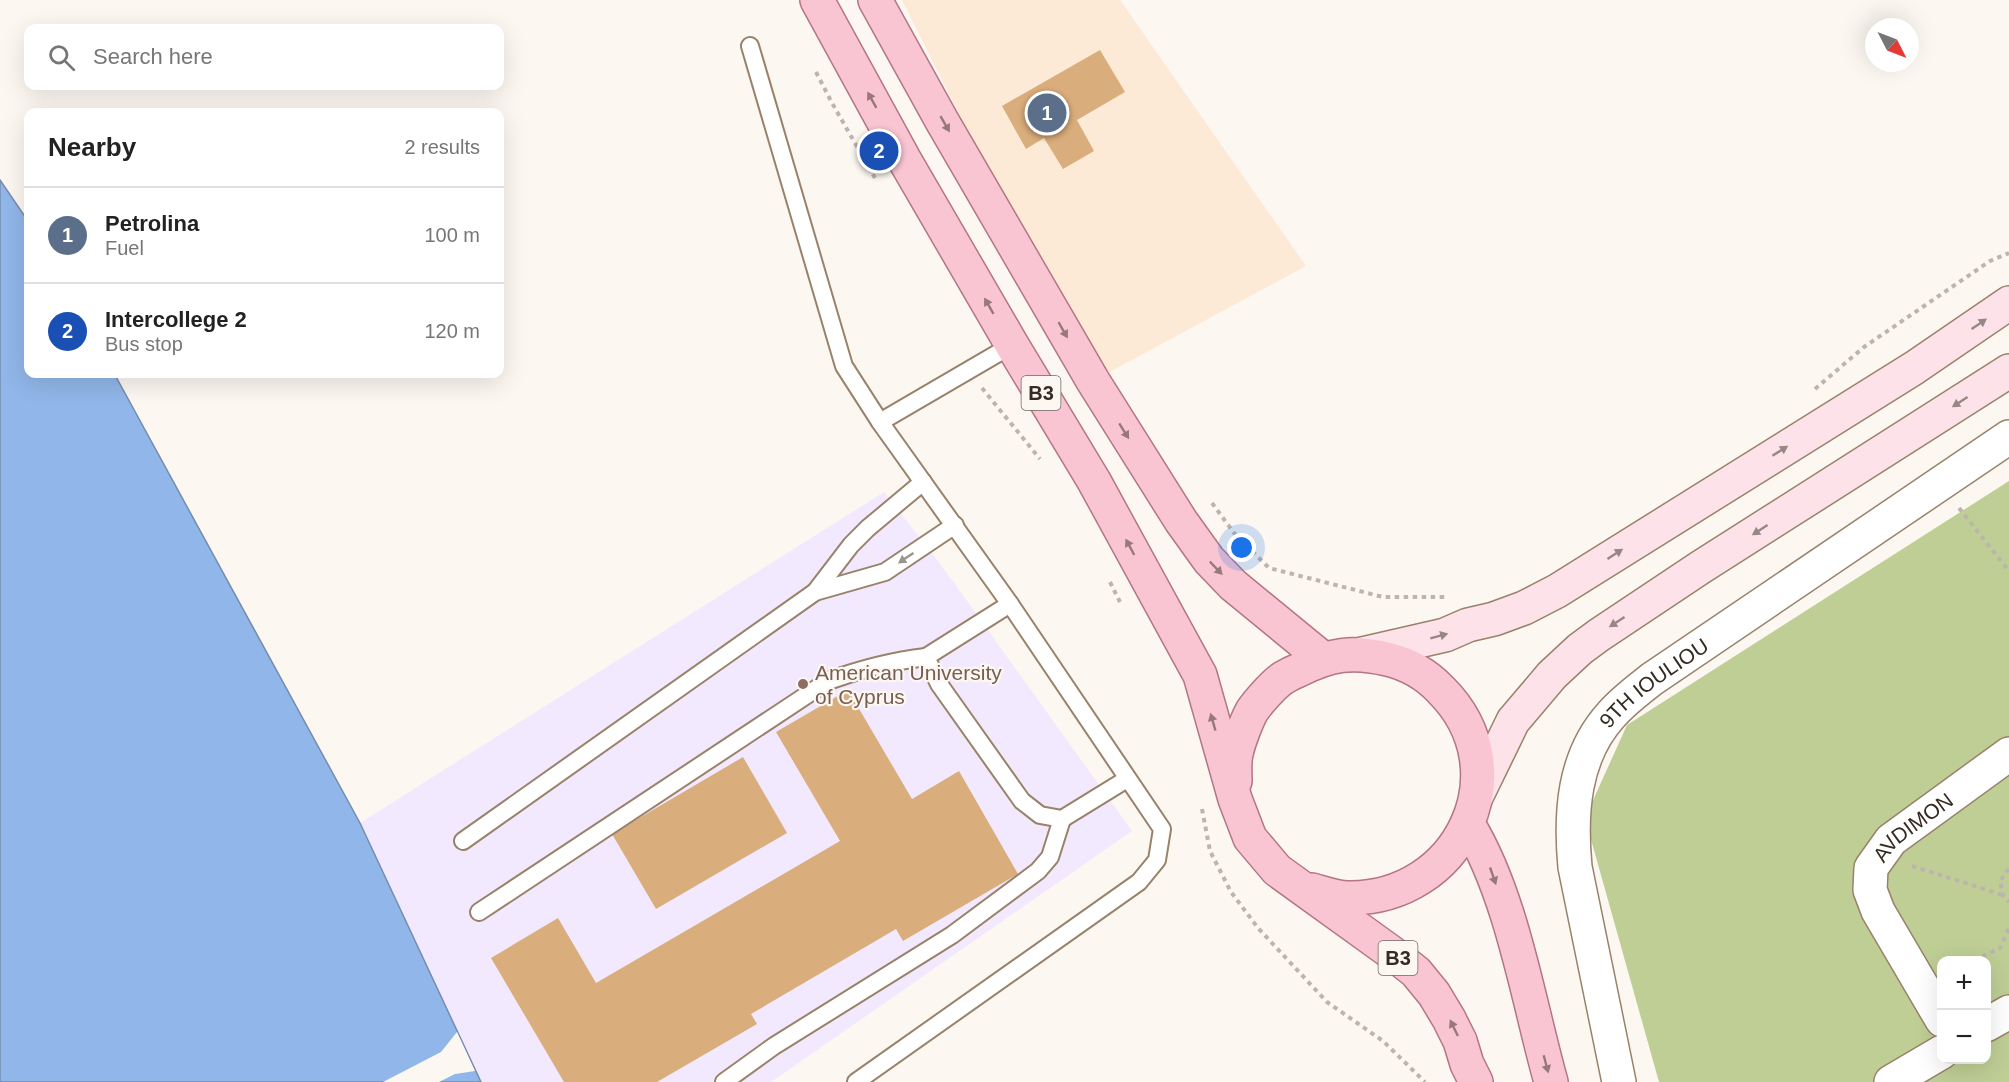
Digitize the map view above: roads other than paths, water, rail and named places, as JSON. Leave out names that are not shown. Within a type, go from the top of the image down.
[{"type":"main road","name":"B3","points":[[817,0],[904,159],[1094,481],[1200,675],[1235,799],[1250,838],[1277,870],[1416,972],[1434,994],[1449,1019],[1476,1082]]},
{"type":"main road","name":"B3","points":[[875,0],[942,121],[1093,381],[1182,521],[1209,560],[1233,585],[1322,658]]},
{"type":"main road","points":[[1362,654],[1445,635],[1468,625],[1494,619],[1524,608],[1557,591],[1914,368],[2009,303]]},
{"type":"main road","points":[[1551,1082],[1505,912],[1472,809],[1513,721],[1552,675],[1599,635],[1701,567],[2009,371]]},
{"type":"main road","name":"B3","points":[[1235,799],[1235,754],[1252,712],[1282,678],[1322,658],[1362,654],[1401,662],[1430,679],[1453,702],[1470,730],[1477,762],[1472,809],[1448,856],[1419,881],[1384,895],[1346,898],[1310,890],[1277,870]]},
{"type":"street","name":"9TH IOULIOU","points":[[1619,1082],[1575,867],[1572,839],[1573,812],[1579,778],[1583,761],[1594,738],[1610,715],[1652,679],[2009,437]]},
{"type":"street","name":"AVDIMON","points":[[1937,1013],[1878,911],[1870,890],[1871,868],[1891,840],[2009,754]]},
{"type":"street","points":[[1991,1022],[2009,1012]]},
{"type":"street","points":[[1891,1082],[1937,1054]]},
{"type":"lane","points":[[750,46],[844,366],[880,422],[1010,604],[1162,829],[1157,860],[1138,882],[856,1082]]},
{"type":"lane","points":[[880,422],[1012,345]]},
{"type":"lane","points":[[463,841],[814,592],[868,528],[923,482]]},
{"type":"lane","points":[[814,592],[885,572],[955,525]]},
{"type":"lane","points":[[479,912],[828,681],[870,666],[926,657],[1010,604]]},
{"type":"lane","points":[[926,657],[939,684],[1022,801],[1040,815],[1062,819]]},
{"type":"lane","points":[[724,1082],[774,1046],[952,934],[1038,871],[1050,857],[1062,819],[1127,779]]},
{"type":"water","points":[[0,180],[24,215],[24,378],[117,378],[360,823],[481,1082],[0,1082]]},
{"type":"place","name":"Petrolina","points":[[1047,113]]},
{"type":"place","name":"Intercollege 2","points":[[879,151]]},
{"type":"place","name":"American University of Cyprus","points":[[803,684]]}]
